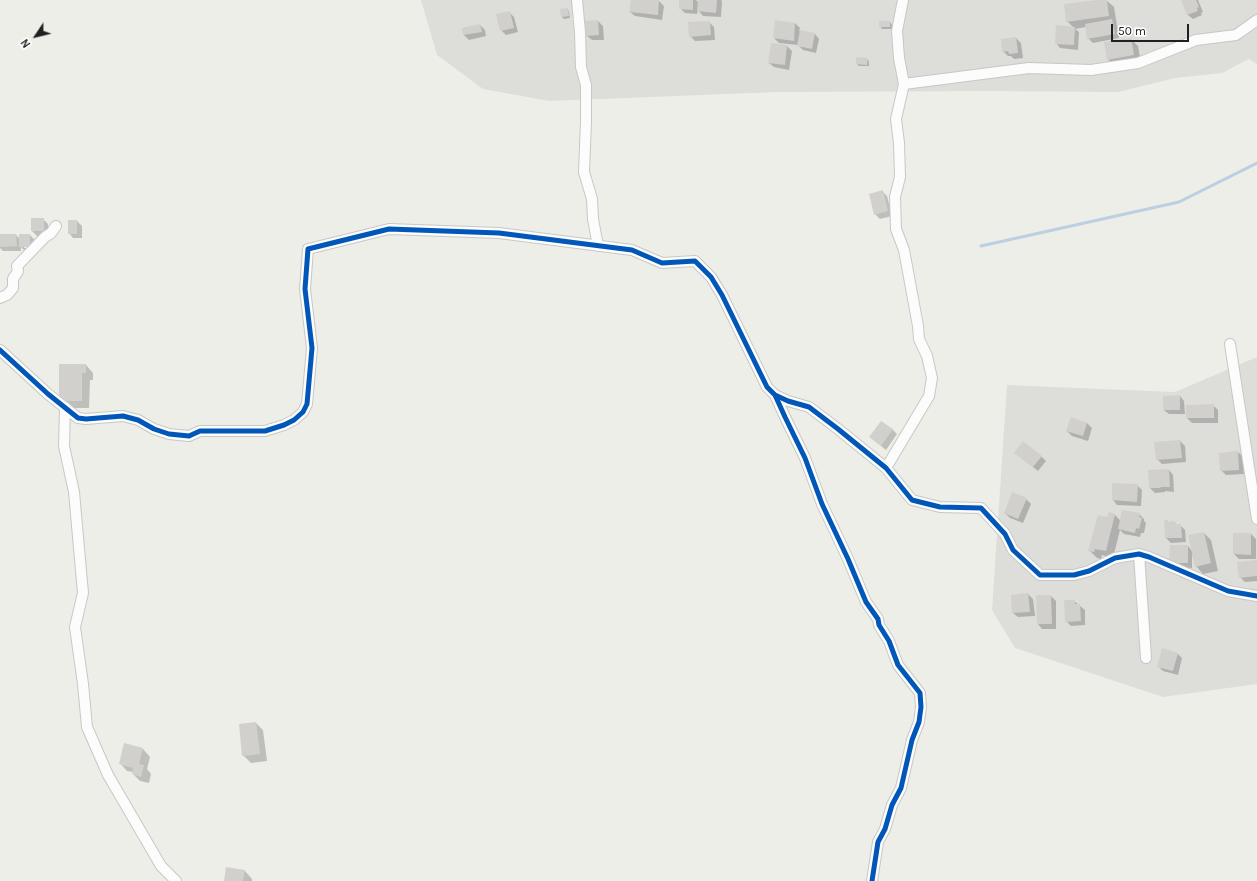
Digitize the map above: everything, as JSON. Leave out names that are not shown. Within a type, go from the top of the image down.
[{"type":"street","points":[[577,0],[581,67],[586,85],[584,172],[592,199],[593,219],[598,246]]},
{"type":"street","points":[[886,468],[929,396],[932,378],[927,356],[919,339],[904,250],[896,229],[895,197],[900,177],[899,143],[896,119],[904,84],[899,58],[897,31],[903,0]]},
{"type":"street","points":[[904,84],[1029,68],[1091,70],[1138,63],[1196,40],[1236,35],[1257,20]]},
{"type":"street","points":[[0,298],[13,288],[13,279],[18,271],[17,266],[56,226]]},
{"type":"street","points":[[0,350],[48,394],[78,418],[86,419],[123,416],[138,420],[154,429],[169,434],[189,436],[200,432],[265,431],[294,420],[303,412],[307,404],[312,348],[304,289],[308,248],[389,229],[499,233],[632,250],[662,264],[695,261],[711,277],[722,295],[767,387],[775,395],[788,401],[809,407],[886,468],[912,500],[940,507],[981,508],[1005,534],[1013,550],[1040,575],[1074,575],[1089,571],[1115,558],[1138,554],[1149,557],[1228,591],[1257,596]]},
{"type":"street","points":[[1230,344],[1257,519]]},
{"type":"street","points":[[775,395],[806,458],[822,504],[866,602],[878,619],[879,624],[889,641],[898,665],[920,693],[921,708],[919,722],[912,740],[902,788],[892,805],[885,829],[878,842],[872,881]]},
{"type":"street","points":[[65,407],[64,446],[74,492],[83,593],[75,627],[87,727],[108,775],[161,866],[171,880]]},
{"type":"street","points":[[1138,554],[1146,658]]},
{"type":"shaded area","points":[[421,0],[1257,0],[1257,64],[1249,59],[1222,73],[1175,78],[1118,92],[778,92],[549,101],[483,89],[437,55]]},
{"type":"shaded area","points":[[1257,357],[1257,684],[1163,697],[1015,648],[992,610],[1007,385],[1175,392]]},
{"type":"building","points":[[631,0],[659,0],[658,15],[629,12]]},
{"type":"building","points":[[679,0],[693,0],[693,10],[679,9]]},
{"type":"building","points":[[698,0],[717,0],[716,13],[697,11]]},
{"type":"building","points":[[1107,0],[1109,16],[1066,22],[1064,4]]},
{"type":"building","points":[[1181,0],[1196,0],[1199,7],[1197,8],[1198,11],[1187,15]]},
{"type":"building","points":[[568,8],[569,16],[561,17],[560,9]]},
{"type":"building","points":[[510,11],[514,28],[500,31],[496,14]]},
{"type":"building","points":[[1112,19],[1115,34],[1087,39],[1085,24]]},
{"type":"building","points":[[598,20],[599,35],[586,36],[585,21]]},
{"type":"building","points":[[775,20],[795,23],[794,41],[773,38]]},
{"type":"building","points":[[710,21],[711,35],[689,37],[688,22]]},
{"type":"building","points":[[879,21],[890,21],[890,27],[879,27]]},
{"type":"building","points":[[480,24],[482,32],[463,35],[462,28]]},
{"type":"building","points":[[1056,25],[1075,27],[1074,45],[1055,44]]},
{"type":"building","points":[[800,30],[815,33],[812,49],[797,46]]},
{"type":"building","points":[[1016,37],[1018,53],[1009,54],[1008,51],[1002,52],[1001,39]]},
{"type":"building","points":[[1131,38],[1134,55],[1107,60],[1104,42]]},
{"type":"building","points":[[771,43],[787,45],[785,65],[768,63]]},
{"type":"building","points":[[856,57],[868,58],[867,65],[856,64]]},
{"type":"building","points":[[883,190],[888,211],[874,215],[869,194]]},
{"type":"building","points":[[31,218],[44,218],[44,231],[31,231]]},
{"type":"building","points":[[68,220],[77,220],[77,234],[68,234]]},
{"type":"building","points":[[0,234],[16,234],[17,246],[0,247]]},
{"type":"building","points":[[19,234],[30,234],[30,247],[19,247]]},
{"type":"building","points":[[59,364],[86,364],[86,373],[82,373],[82,401],[59,401]]},
{"type":"building","points":[[1180,395],[1180,410],[1163,410],[1163,396]]},
{"type":"building","points":[[1214,404],[1214,418],[1186,418],[1186,405]]},
{"type":"building","points":[[1071,417],[1087,423],[1083,436],[1066,431]]},
{"type":"building","points":[[881,421],[893,429],[881,446],[869,437]]},
{"type":"building","points":[[1180,440],[1182,458],[1156,460],[1154,442]]},
{"type":"building","points":[[1023,441],[1042,456],[1033,467],[1014,453]]},
{"type":"building","points":[[1238,451],[1239,470],[1220,471],[1219,453]]},
{"type":"building","points":[[1169,469],[1170,487],[1149,488],[1148,470]]},
{"type":"building","points":[[1112,483],[1138,484],[1137,502],[1112,500]]},
{"type":"building","points":[[1012,492],[1027,498],[1018,519],[1004,513]]},
{"type":"building","points":[[1122,510],[1140,513],[1139,517],[1142,518],[1139,529],[1136,528],[1135,533],[1118,529]]},
{"type":"building","points":[[1109,512],[1115,514],[1106,551],[1095,549],[1094,552],[1088,551],[1098,515],[1107,517]]},
{"type":"building","points":[[1164,520],[1168,520],[1168,522],[1174,521],[1175,524],[1181,524],[1182,538],[1165,538]]},
{"type":"building","points":[[1204,532],[1211,563],[1195,567],[1188,535]]},
{"type":"building","points":[[1233,533],[1251,533],[1251,555],[1233,554]]},
{"type":"building","points":[[1170,545],[1188,545],[1188,563],[1169,563]]},
{"type":"building","points":[[1257,560],[1257,576],[1239,578],[1237,562]]},
{"type":"building","points":[[1028,593],[1030,612],[1012,613],[1011,595]]},
{"type":"building","points":[[1036,595],[1051,595],[1052,624],[1037,624]]},
{"type":"building","points":[[1064,600],[1075,600],[1075,604],[1080,604],[1081,621],[1065,622]]},
{"type":"building","points":[[1162,648],[1178,653],[1173,671],[1157,667]]},
{"type":"building","points":[[256,722],[260,754],[242,756],[239,724]]},
{"type":"building","points":[[124,743],[143,748],[139,764],[144,765],[141,777],[132,774],[133,768],[119,764]]},
{"type":"building","points":[[226,867],[245,870],[243,881],[224,881]]},
{"type":"waterway","points":[[981,246],[1179,202],[1257,163]]},
{"type":"cycle path","points":[[0,350],[48,394],[78,418],[86,419],[123,416],[138,420],[154,429],[169,434],[189,436],[200,431],[265,431],[294,420],[303,412],[307,404],[312,348],[305,289],[308,249],[389,229],[499,233],[632,250],[662,263],[695,261],[711,277],[722,295],[767,387],[775,395],[788,401],[809,407],[838,429],[886,468],[912,500],[940,507],[981,508],[1005,534],[1013,550],[1040,575],[1074,575],[1089,571],[1115,558],[1139,554],[1228,591],[1257,596]]},
{"type":"cycle path","points":[[775,395],[805,458],[822,504],[866,602],[878,619],[879,625],[889,641],[898,665],[920,693],[921,707],[919,722],[912,740],[901,788],[892,805],[885,829],[878,842],[872,881]]}]
